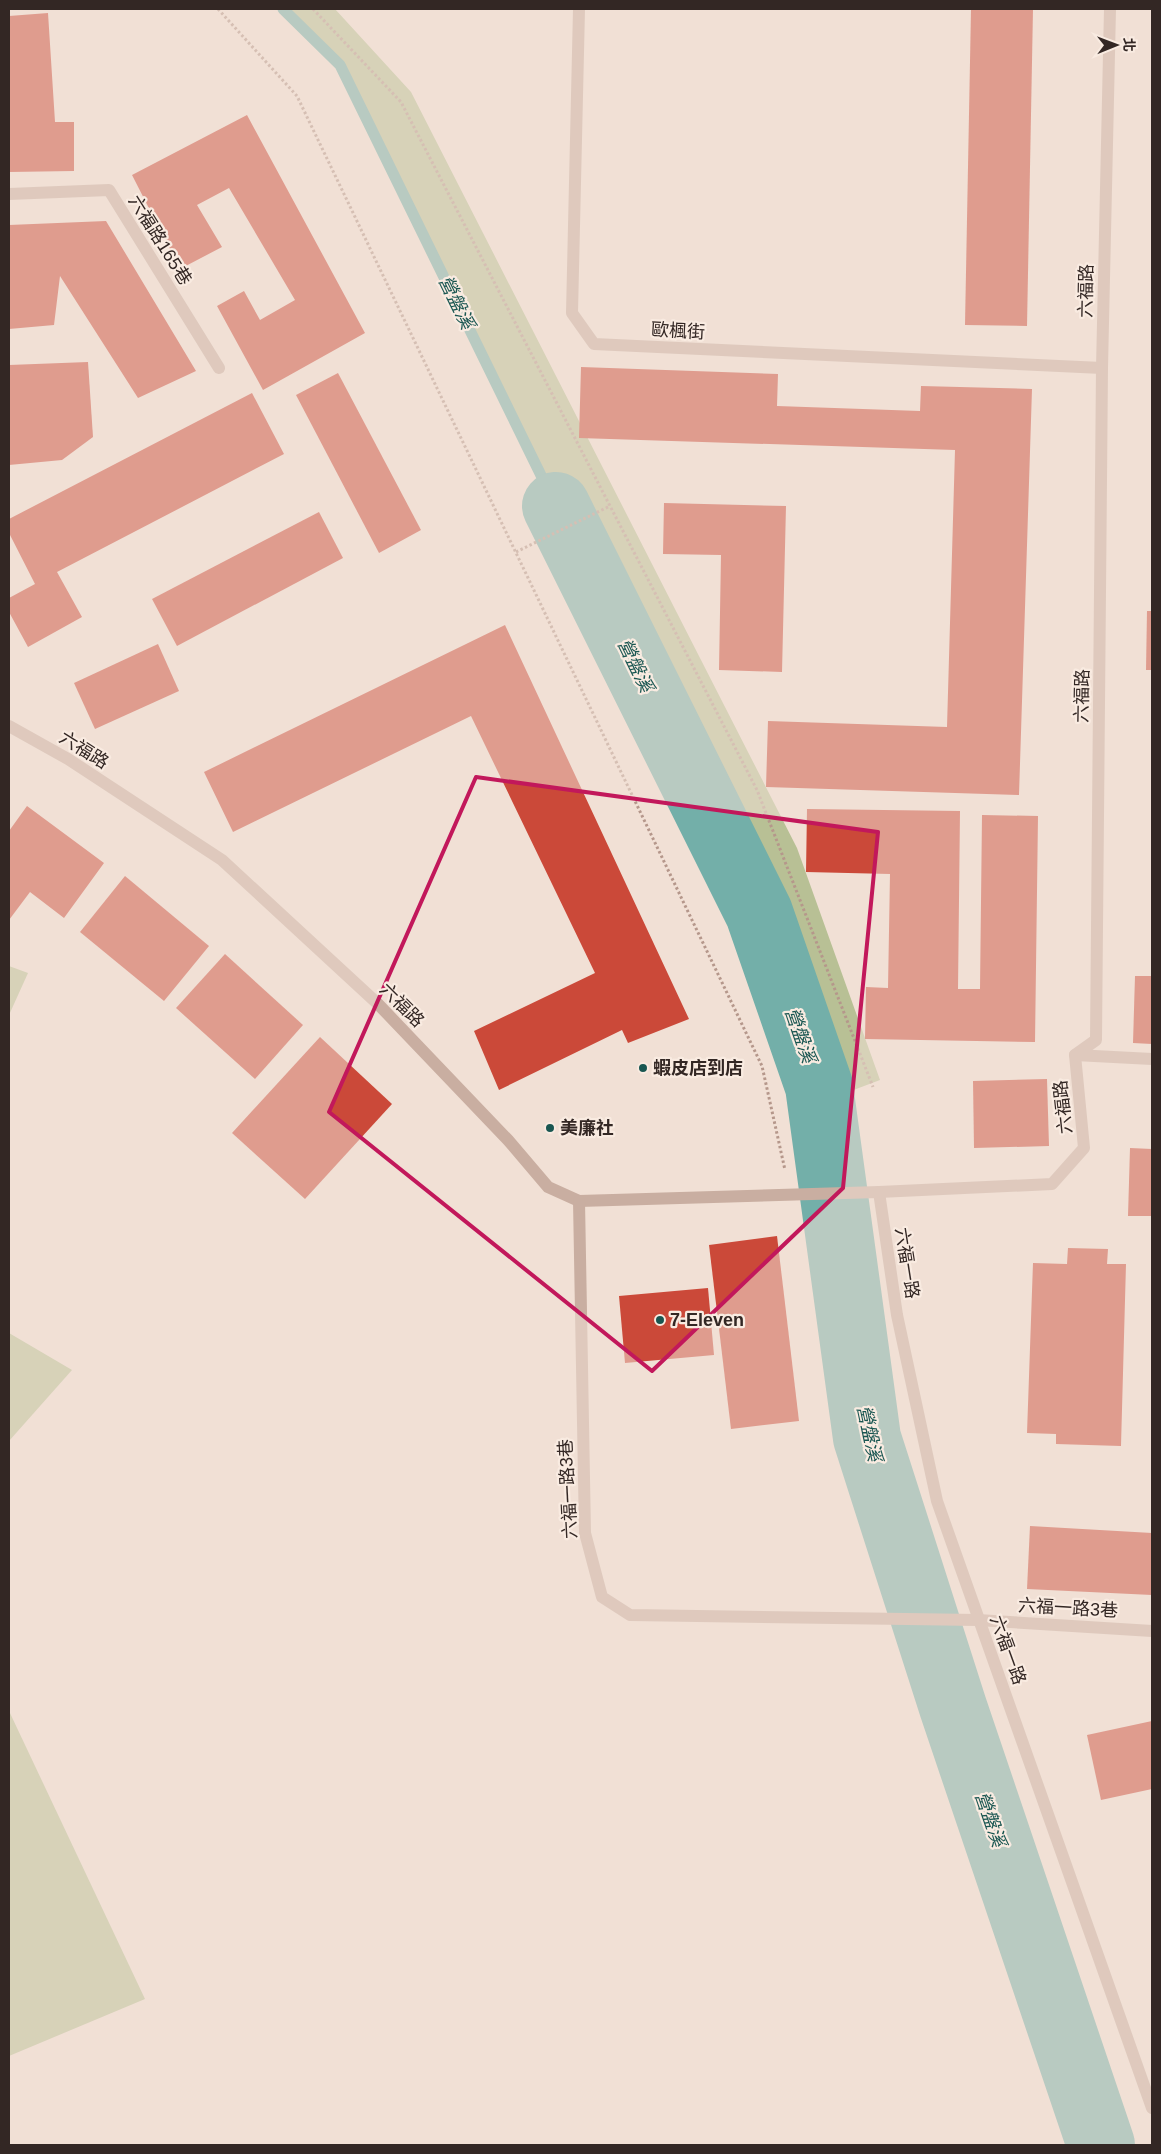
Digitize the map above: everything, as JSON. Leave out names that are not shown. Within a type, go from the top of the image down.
[{"type":"street","name":"歐楓街","points":[[579,9],[572,313],[594,344],[1102,368]]},
{"type":"street","name":"六福路","points":[[9,726],[68,759],[222,860],[378,1004],[508,1140],[548,1187],[579,1201],[877,1192],[1052,1184],[1084,1148],[1075,1055],[1096,1040],[1102,368],[1110,9]]},
{"type":"street","name":"六福路165巷","points":[[9,194],[109,190],[219,368]]},
{"type":"street","points":[[1075,1055],[1152,1059]]},
{"type":"street","name":"六福一路","points":[[877,1192],[897,1315],[937,1501],[1152,2108]]},
{"type":"street","name":"六福一路3巷","points":[[579,1201],[585,1533],[602,1597],[630,1615],[978,1620],[1152,1630]]},
{"type":"path","points":[[218,9],[297,96],[762,1066],[792,1195]]},
{"type":"path","points":[[313,9],[401,102],[757,790],[873,1087]]},
{"type":"path","points":[[517,552],[609,507]]},
{"type":"highlighted area","points":[[476,777],[878,832],[843,1188],[652,1371],[329,1112]]},
{"type":"green space","points":[[286,9],[335,9],[411,92],[797,848],[880,1080],[827,1100],[760,913],[341,63]]},
{"type":"green space","points":[[9,966],[28,973],[9,1015]]},
{"type":"green space","points":[[9,1333],[72,1370],[9,1441]]},
{"type":"green space","points":[[9,1711],[145,1999],[9,2056]]},
{"type":"building","points":[[971,9],[1033,9],[1027,326],[965,325]]},
{"type":"building","points":[[48,13],[55,122],[74,122],[74,171],[9,172],[9,16]]},
{"type":"building","points":[[247,115],[365,333],[263,390],[217,306],[244,291],[260,320],[295,300],[229,188],[197,205],[222,247],[180,269],[132,175]]},
{"type":"building","points":[[106,221],[196,371],[138,398],[60,276],[54,325],[9,329],[9,225]]},
{"type":"building","points":[[88,362],[93,437],[62,460],[9,465],[9,365]]},
{"type":"building","points":[[581,367],[778,374],[777,406],[920,411],[921,386],[1032,389],[1019,795],[766,787],[768,721],[947,727],[955,450],[579,438]]},
{"type":"building","points":[[338,373],[421,530],[379,553],[296,395]]},
{"type":"building","points":[[252,393],[284,454],[57,572],[82,617],[28,647],[9,612],[9,598],[35,584],[9,533],[9,519]]},
{"type":"building","points":[[664,503],[786,506],[782,672],[719,670],[721,555],[663,554]]},
{"type":"building","points":[[319,512],[343,558],[177,646],[152,599]]},
{"type":"building","points":[[1147,611],[1152,611],[1152,670],[1146,670]]},
{"type":"building","points":[[505,625],[689,1019],[628,1043],[622,1030],[499,1090],[474,1031],[595,973],[471,716],[233,832],[204,772]]},
{"type":"building","points":[[158,644],[179,691],[95,729],[74,683]]},
{"type":"building","points":[[27,806],[104,863],[64,918],[30,892],[9,920],[9,831]]},
{"type":"building","points":[[807,809],[960,811],[958,989],[980,989],[982,815],[1038,816],[1035,1042],[865,1039],[866,987],[888,988],[890,874],[806,872]]},
{"type":"building","points":[[125,876],[209,946],[164,1001],[80,932]]},
{"type":"building","points":[[225,954],[303,1025],[255,1079],[176,1008]]},
{"type":"building","points":[[1135,976],[1152,976],[1152,1044],[1133,1043]]},
{"type":"building","points":[[320,1037],[392,1104],[305,1199],[232,1133]]},
{"type":"building","points":[[1047,1079],[1049,1146],[974,1148],[973,1081]]},
{"type":"building","points":[[1130,1148],[1152,1149],[1152,1216],[1128,1216]]},
{"type":"building","points":[[777,1236],[799,1421],[731,1429],[709,1245]]},
{"type":"building","points":[[1068,1248],[1108,1249],[1107,1264],[1126,1264],[1121,1446],[1056,1444],[1056,1434],[1027,1433],[1033,1263],[1067,1264]]},
{"type":"building","points":[[708,1288],[714,1355],[625,1363],[619,1296]]},
{"type":"building","points":[[1030,1526],[1152,1533],[1152,1595],[1027,1589]]},
{"type":"building","points":[[1152,1721],[1152,1789],[1101,1800],[1087,1735]]},
{"type":"waterway","name":"營盤溪","points":[[283,9],[340,65],[556,506]]},
{"type":"waterway","name":"營盤溪","points":[[556,506],[759,913],[819,1086],[867,1438],[953,1707],[1101,2145]]},
{"type":"place","name":"蝦皮店到店","points":[[643,1068]]},
{"type":"place","name":"美廉社","points":[[550,1128]]},
{"type":"place","name":"7-Eleven","points":[[660,1320]]}]
